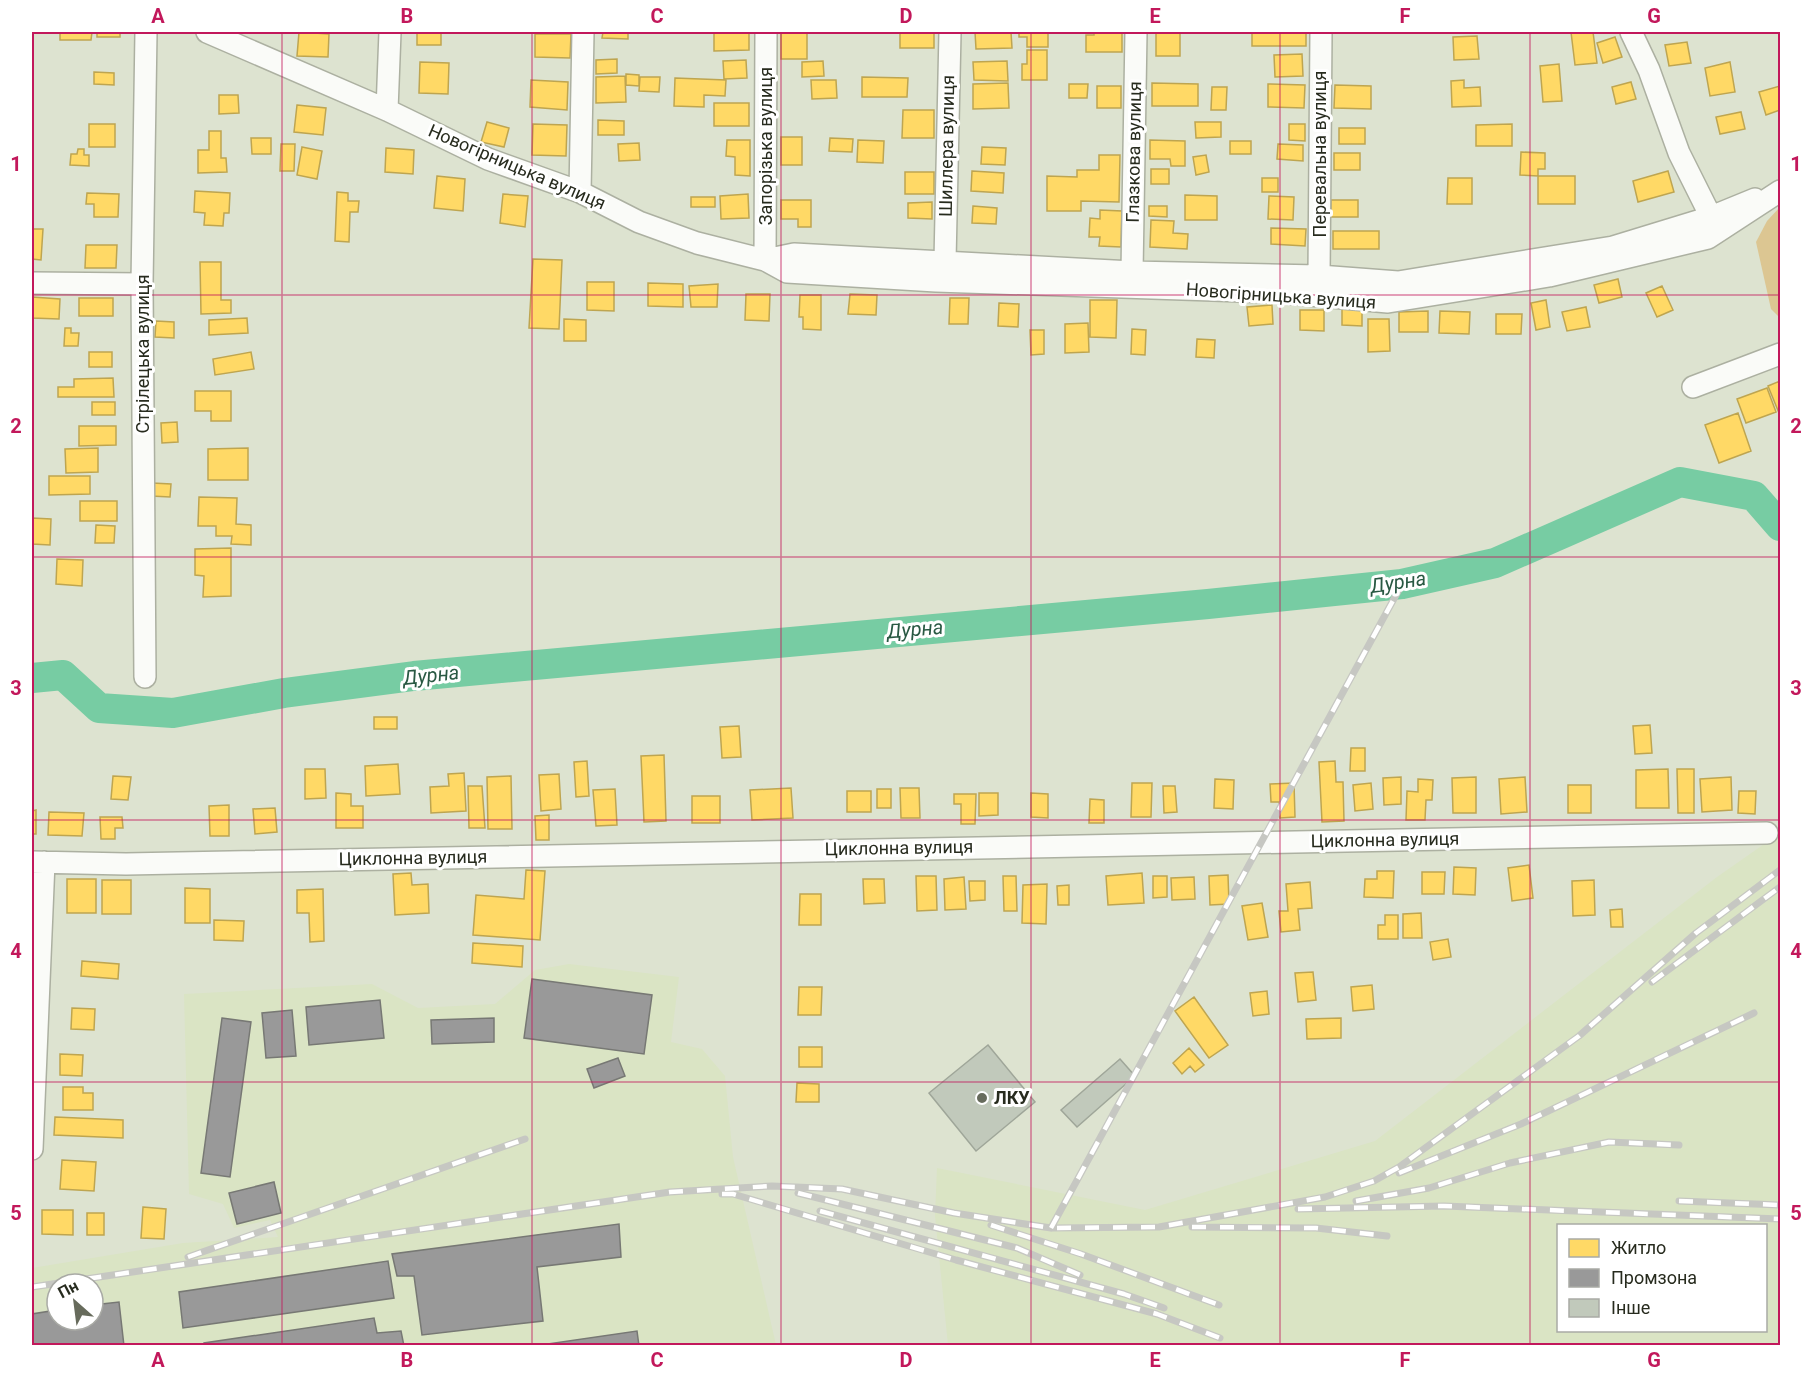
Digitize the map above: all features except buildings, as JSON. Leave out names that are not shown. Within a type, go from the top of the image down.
[{"type":"street","name":"Стрілецька вулиця","points":[[145,677],[142,284],[146,32]]},
{"type":"street","name":"Новогірницька вулиця","points":[[207,32],[387,110],[488,159],[580,192],[639,222],[697,243],[765,260],[787,272],[936,281],[1275,292],[1388,302],[1549,276],[1708,238],[1780,190]]},
{"type":"street","points":[[387,110],[390,32]]},
{"type":"street","points":[[580,192],[583,32]]},
{"type":"street","name":"Запорізька вулиця","points":[[765,260],[766,32]]},
{"type":"street","name":"Шиллера вулиця","points":[[945,261],[950,32]]},
{"type":"street","name":"Глазкова вулиця","points":[[1132,272],[1136,32]]},
{"type":"street","name":"Перевальна вулиця","points":[[1319,276],[1321,32]]},
{"type":"street","points":[[1630,32],[1649,70],[1679,153],[1711,216]]},
{"type":"street","name":"Новогірницька вулиця","points":[[765,260],[794,254],[1132,272],[1319,276],[1398,282],[1526,263],[1613,247],[1711,216],[1780,190]]},
{"type":"street","points":[[32,284],[142,284]]},
{"type":"street","points":[[1693,387],[1780,354]]},
{"type":"street","name":"Циклонна вулиця","points":[[38,862],[126,864],[1767,833]]},
{"type":"street","points":[[32,1149],[38,862]]},
{"type":"shaded area","points":[[1780,207],[1780,318],[1771,309],[1756,242],[1767,221]]},
{"type":"shaded area","points":[[1780,833],[1780,1345],[948,1345],[935,1216],[937,1168],[1145,1210],[1375,1141],[1717,877]]},
{"type":"shaded area","points":[[569,964],[679,977],[671,1042],[702,1049],[725,1076],[733,1157],[776,1345],[32,1346],[32,1268],[183,1243],[278,1237],[270,1220],[234,1228],[223,1204],[189,1194],[184,994],[372,984],[418,1008],[495,1004],[535,970]]},
{"type":"waterway","name":"Дурна","points":[[32,678],[63,675],[99,708],[173,713],[284,693],[414,676],[1208,604],[1402,584],[1495,563],[1680,482],[1754,496],[1780,526]]},
{"type":"railway","points":[[1051,1228],[1402,584]]},
{"type":"railway","points":[[32,1287],[670,1192],[772,1186],[842,1189],[954,1213],[1051,1228],[1159,1227],[1325,1197],[1374,1181],[1399,1167],[1579,1036],[1696,933],[1780,870]]},
{"type":"railway","points":[[1652,982],[1780,887]]},
{"type":"railway","points":[[1399,1173],[1521,1124],[1754,1013]]},
{"type":"railway","points":[[188,1257],[525,1139]]},
{"type":"railway","points":[[1356,1201],[1429,1188],[1510,1163],[1609,1142],[1679,1145]]},
{"type":"railway","points":[[798,1193],[1017,1248],[1080,1275]]},
{"type":"railway","points":[[722,1194],[733,1194],[956,1260],[1157,1314],[1220,1338]]},
{"type":"railway","points":[[1679,1201],[1780,1205]]},
{"type":"railway","points":[[1298,1209],[1444,1206],[1780,1219]]},
{"type":"railway","points":[[820,1211],[1124,1294],[1164,1308]]},
{"type":"railway","points":[[991,1225],[1081,1254],[1219,1305]]},
{"type":"railway","points":[[1192,1227],[1316,1228],[1387,1236]]},
{"type":"place","name":"ЛКУ","points":[[982,1098]]}]
